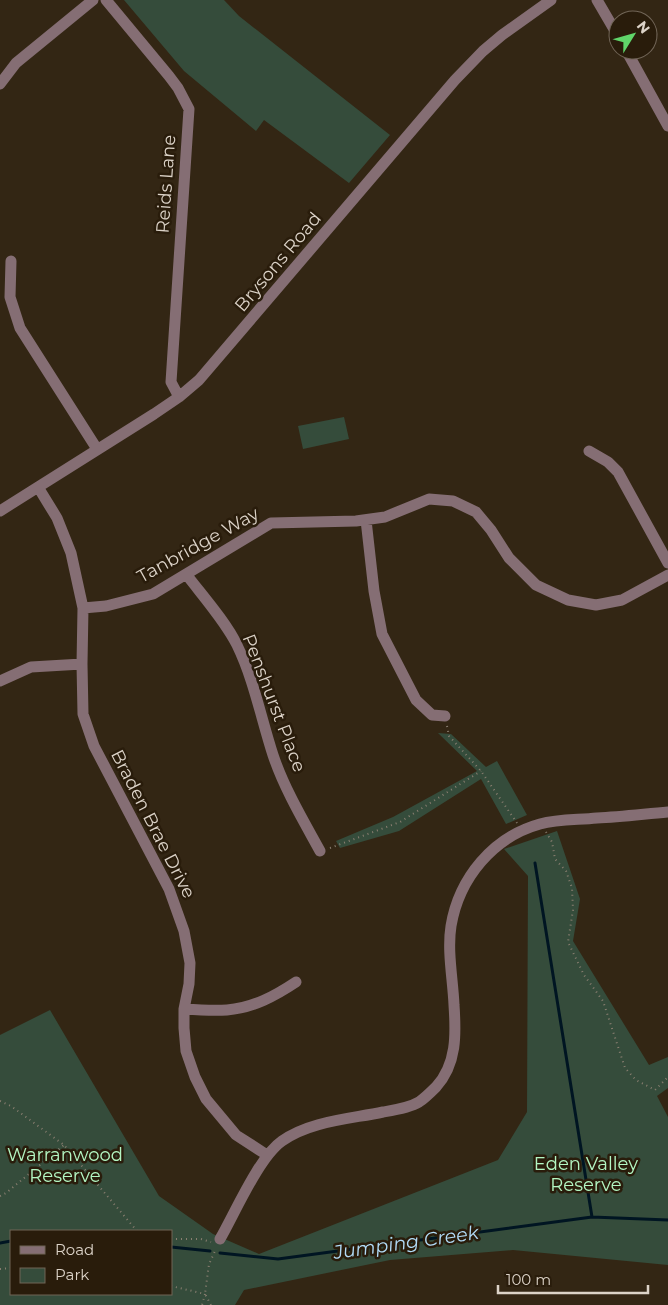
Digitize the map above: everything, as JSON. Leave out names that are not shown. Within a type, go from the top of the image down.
[{"type":"street","points":[[0,84],[16,64],[93,0]]},
{"type":"street","name":"Reids Lane","points":[[106,0],[169,76],[189,109],[172,382],[179,397]]},
{"type":"street","name":"Brysons Road","points":[[0,510],[179,397],[199,380],[455,80],[483,51],[502,35],[551,0]]},
{"type":"street","points":[[597,0],[608,19]]},
{"type":"street","points":[[632,60],[668,126]]},
{"type":"street","points":[[12,261],[10,297],[20,328],[97,450]]},
{"type":"street","points":[[589,452],[608,462],[618,472],[668,563]]},
{"type":"street","name":"Braden Brae Drive","points":[[38,487],[57,518],[72,553],[83,608],[83,714],[94,746],[170,889],[184,931],[190,963],[189,984],[184,1009],[186,1051],[195,1077],[206,1099],[236,1135],[267,1155]]},
{"type":"street","name":"Tanbridge Way","points":[[83,608],[106,606],[153,594],[271,523],[366,520],[385,517],[430,499],[453,501],[476,512],[491,530],[508,558],[536,585],[568,600],[596,605],[622,600],[668,576]]},
{"type":"street","points":[[366,520],[374,591],[382,634],[416,700],[432,715],[445,716]]},
{"type":"street","name":"Penshurst Place","points":[[186,574],[237,644],[257,696],[274,756],[297,810],[320,851]]},
{"type":"street","points":[[0,681],[31,667],[82,664]]},
{"type":"street","points":[[220,1239],[267,1155],[281,1142],[296,1133],[326,1124],[420,1102],[446,1073],[453,1056],[456,1033],[450,945],[455,908],[464,886],[484,858],[498,844],[522,831],[542,824],[668,812]]},
{"type":"street","points":[[184,1009],[227,1010],[247,1007],[266,1000],[296,982]]},
{"type":"path","points":[[445,716],[449,736],[481,771],[522,831]]},
{"type":"path","points":[[320,851],[400,822],[481,771]]},
{"type":"path","points":[[542,824],[552,842],[555,859],[566,871],[572,888],[573,910],[568,942],[584,974],[603,1001],[625,1068],[636,1080],[655,1090],[668,1077]]},
{"type":"path","points":[[0,1101],[12,1106],[64,1145],[136,1230]]},
{"type":"path","points":[[0,1196],[64,1145]]},
{"type":"path","points":[[172,1240],[201,1238],[218,1245],[209,1264],[202,1305]]},
{"type":"path","points":[[172,1286],[204,1294],[211,1305]]},
{"type":"green space","points":[[124,0],[224,0],[239,16],[390,135],[349,183],[264,120],[256,131],[184,71]]},
{"type":"green space","points":[[344,417],[349,439],[303,449],[298,426]]},
{"type":"green space","points":[[438,733],[451,734],[486,767],[497,761],[527,815],[506,824],[481,779],[399,831],[340,848],[336,841],[393,817],[477,771]]},
{"type":"green space","name":"Eden Valley Reserve","points":[[557,831],[580,899],[573,941],[649,1065],[668,1057],[668,1088],[657,1096],[668,1117],[668,1265],[513,1250],[390,1260],[244,1290],[235,1305],[0,1305],[0,1035],[50,1010],[159,1196],[213,1234],[259,1254],[498,1160],[527,1112],[528,876],[504,849]]},
{"type":"waterway","name":"Jumping Creek","points":[[535,863],[592,1217]]},
{"type":"waterway","name":"Jumping Creek","points":[[220,1253],[278,1259],[592,1217],[668,1220]]},
{"type":"waterway","name":"Jumping Creek","points":[[0,1243],[10,1241]]},
{"type":"waterway","name":"Jumping Creek","points":[[172,1247],[210,1251]]},
{"type":"park label","name":"Warranwood Reserve","points":[[65,1165]]}]
